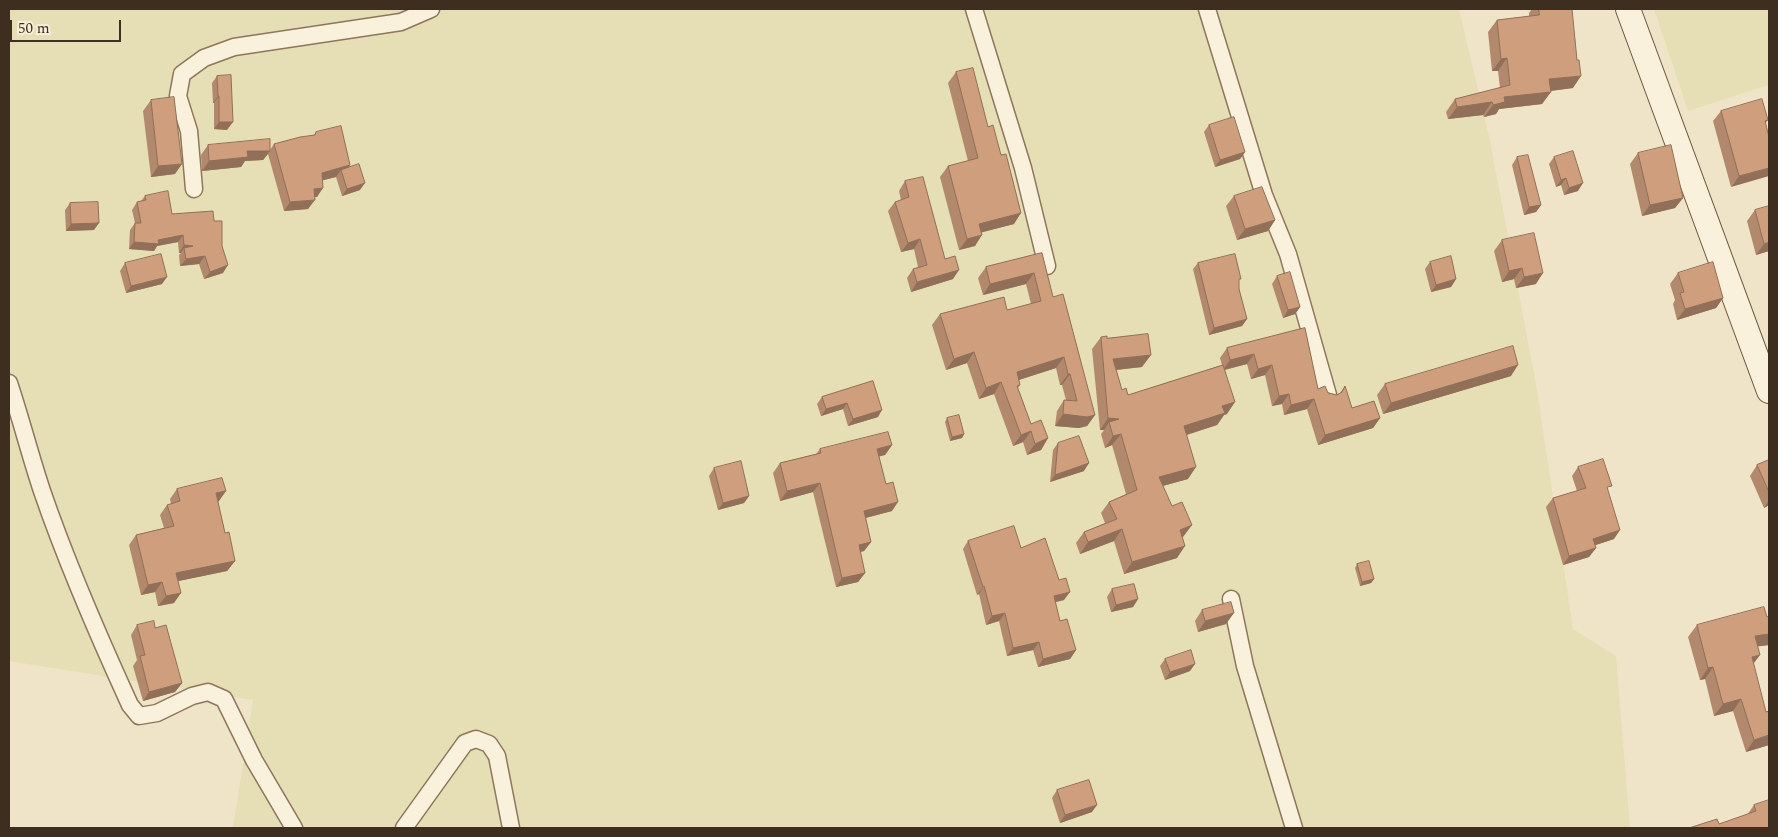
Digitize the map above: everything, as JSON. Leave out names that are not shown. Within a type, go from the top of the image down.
[{"type":"main road","points":[[1628,9],[1769,391]]},
{"type":"street","points":[[194,189],[189,131],[178,96],[182,74],[204,58],[234,47],[400,22],[431,9]]},
{"type":"street","points":[[974,9],[1023,168],[1048,266]]},
{"type":"street","points":[[1206,9],[1264,195],[1288,254],[1328,395]]},
{"type":"street","points":[[9,383],[42,492],[94,625],[130,705],[139,716],[157,713],[192,696],[208,692],[224,698],[254,760],[294,828]]},
{"type":"street","points":[[1231,600],[1244,666],[1294,828]]},
{"type":"street","points":[[404,828],[465,743],[476,739],[489,744],[498,756],[511,828]]},
{"type":"shaded area","points":[[9,9],[1459,9],[1490,141],[1536,384],[1573,629],[1616,656],[1630,828],[233,828],[253,700],[9,661]]},
{"type":"shaded area","points":[[1654,9],[1769,9],[1769,85],[1688,111]]},
{"type":"building","points":[[1539,9],[1572,9],[1577,60],[1579,60],[1581,76],[1549,79],[1551,92],[1504,97],[1505,102],[1493,105],[1492,102],[1457,107],[1455,99],[1510,85],[1507,58],[1501,59],[1497,20],[1539,15]]},
{"type":"building","points":[[973,68],[988,127],[993,125],[1001,155],[1006,154],[1021,213],[979,224],[982,235],[967,239],[948,166],[978,158],[956,72]]},
{"type":"building","points":[[231,75],[233,122],[219,122],[217,76]]},
{"type":"building","points":[[174,97],[182,164],[158,166],[151,100]]},
{"type":"building","points":[[1762,99],[1768,120],[1765,121],[1769,137],[1769,168],[1739,176],[1721,111]]},
{"type":"building","points":[[1234,117],[1245,152],[1220,160],[1209,125]]},
{"type":"building","points":[[341,126],[350,165],[322,173],[323,188],[314,189],[315,200],[290,202],[274,144],[315,135],[316,132]]},
{"type":"building","points":[[270,139],[270,151],[247,151],[248,157],[209,161],[208,145]]},
{"type":"building","points":[[1671,145],[1683,198],[1650,205],[1638,153]]},
{"type":"building","points":[[1573,151],[1583,183],[1569,188],[1566,178],[1561,180],[1554,157]]},
{"type":"building","points":[[1528,155],[1541,205],[1529,207],[1517,157]]},
{"type":"building","points":[[359,164],[365,183],[347,189],[341,170]]},
{"type":"building","points":[[923,177],[945,259],[955,256],[959,270],[917,282],[913,269],[927,265],[920,239],[908,243],[895,202],[909,197],[905,181]]},
{"type":"building","points":[[1262,187],[1275,220],[1245,229],[1234,196]]},
{"type":"building","points":[[168,191],[172,214],[213,211],[214,221],[222,221],[222,246],[228,265],[210,272],[205,256],[186,259],[184,248],[193,246],[184,245],[183,235],[158,240],[159,244],[134,242],[135,223],[141,223],[137,202],[146,200],[145,196]]},
{"type":"building","points":[[98,202],[99,223],[71,224],[70,203]]},
{"type":"building","points":[[1769,206],[1769,242],[1764,244],[1755,210]]},
{"type":"building","points":[[1534,233],[1543,273],[1524,277],[1522,268],[1509,271],[1502,240]]},
{"type":"building","points":[[1042,253],[1053,297],[1063,294],[1095,415],[1087,417],[1063,414],[1064,400],[1077,401],[1064,357],[1017,372],[1020,385],[1017,386],[1031,424],[1041,420],[1048,438],[1035,444],[1031,431],[1021,435],[1001,382],[986,388],[974,352],[954,359],[940,314],[1004,297],[1007,310],[1041,301],[1034,273],[990,284],[986,267]]},
{"type":"building","points":[[161,254],[167,277],[131,286],[125,263]]},
{"type":"building","points":[[1235,254],[1241,279],[1239,279],[1239,289],[1247,319],[1214,328],[1198,263]]},
{"type":"building","points":[[1451,256],[1456,279],[1436,285],[1430,262]]},
{"type":"building","points":[[1713,262],[1723,298],[1685,309],[1680,293],[1684,292],[1678,273]]},
{"type":"building","points":[[1290,272],[1300,307],[1288,310],[1277,276]]},
{"type":"building","points":[[1305,328],[1318,389],[1325,386],[1328,393],[1337,395],[1342,392],[1345,386],[1352,408],[1374,401],[1380,418],[1325,435],[1314,399],[1291,405],[1289,394],[1279,396],[1272,365],[1258,369],[1254,354],[1230,360],[1227,348]]},
{"type":"building","points":[[1148,334],[1151,355],[1113,359],[1122,390],[1126,388],[1128,395],[1223,365],[1235,402],[1222,406],[1225,413],[1184,426],[1196,467],[1159,477],[1172,506],[1182,502],[1192,525],[1180,530],[1185,546],[1132,562],[1122,529],[1088,542],[1084,532],[1117,519],[1109,502],[1137,490],[1121,434],[1113,436],[1109,422],[1119,419],[1108,418],[1101,337]]},
{"type":"building","points":[[1513,346],[1518,365],[1391,403],[1385,384]]},
{"type":"building","points":[[873,381],[882,410],[853,419],[847,403],[826,409],[822,397]]},
{"type":"building","points":[[959,415],[964,434],[952,437],[947,418]]},
{"type":"building","points":[[888,432],[892,445],[877,449],[886,484],[893,482],[898,502],[864,511],[871,542],[859,545],[865,573],[842,578],[820,483],[787,491],[780,463],[821,453],[820,449]]},
{"type":"building","points":[[1079,436],[1089,463],[1055,475],[1058,443]]},
{"type":"building","points":[[1603,459],[1612,486],[1607,487],[1620,530],[1593,539],[1596,548],[1569,556],[1553,498],[1586,488],[1578,467]]},
{"type":"building","points":[[1769,460],[1769,492],[1757,465]]},
{"type":"building","points":[[741,461],[749,496],[723,503],[714,468]]},
{"type":"building","points":[[222,478],[226,491],[216,493],[225,533],[229,532],[235,561],[176,573],[181,593],[166,596],[162,582],[148,585],[136,535],[174,526],[167,505],[180,501],[177,489]]},
{"type":"building","points":[[1014,526],[1021,548],[1045,538],[1059,580],[1066,578],[1070,592],[1054,596],[1060,621],[1067,619],[1076,650],[1043,659],[1039,642],[1013,648],[1005,613],[992,616],[984,586],[968,541]]},
{"type":"building","points":[[1369,561],[1374,579],[1362,582],[1357,564]]},
{"type":"building","points":[[1134,584],[1138,599],[1116,605],[1112,589]]},
{"type":"building","points":[[1231,602],[1234,613],[1205,621],[1202,610]]},
{"type":"building","points":[[1764,607],[1767,617],[1769,616],[1769,634],[1755,636],[1760,655],[1752,657],[1766,712],[1769,711],[1769,735],[1754,740],[1741,699],[1723,704],[1713,667],[1708,668],[1697,625]]},
{"type":"building","points":[[154,621],[155,628],[166,625],[182,683],[149,692],[140,656],[145,655],[137,625]]},
{"type":"building","points":[[1191,650],[1195,664],[1170,672],[1165,659]]},
{"type":"building","points":[[1089,780],[1097,805],[1065,815],[1057,790]]},
{"type":"building","points":[[1769,800],[1769,828],[1689,828],[1717,819],[1719,824],[1756,811],[1754,805]]}]
